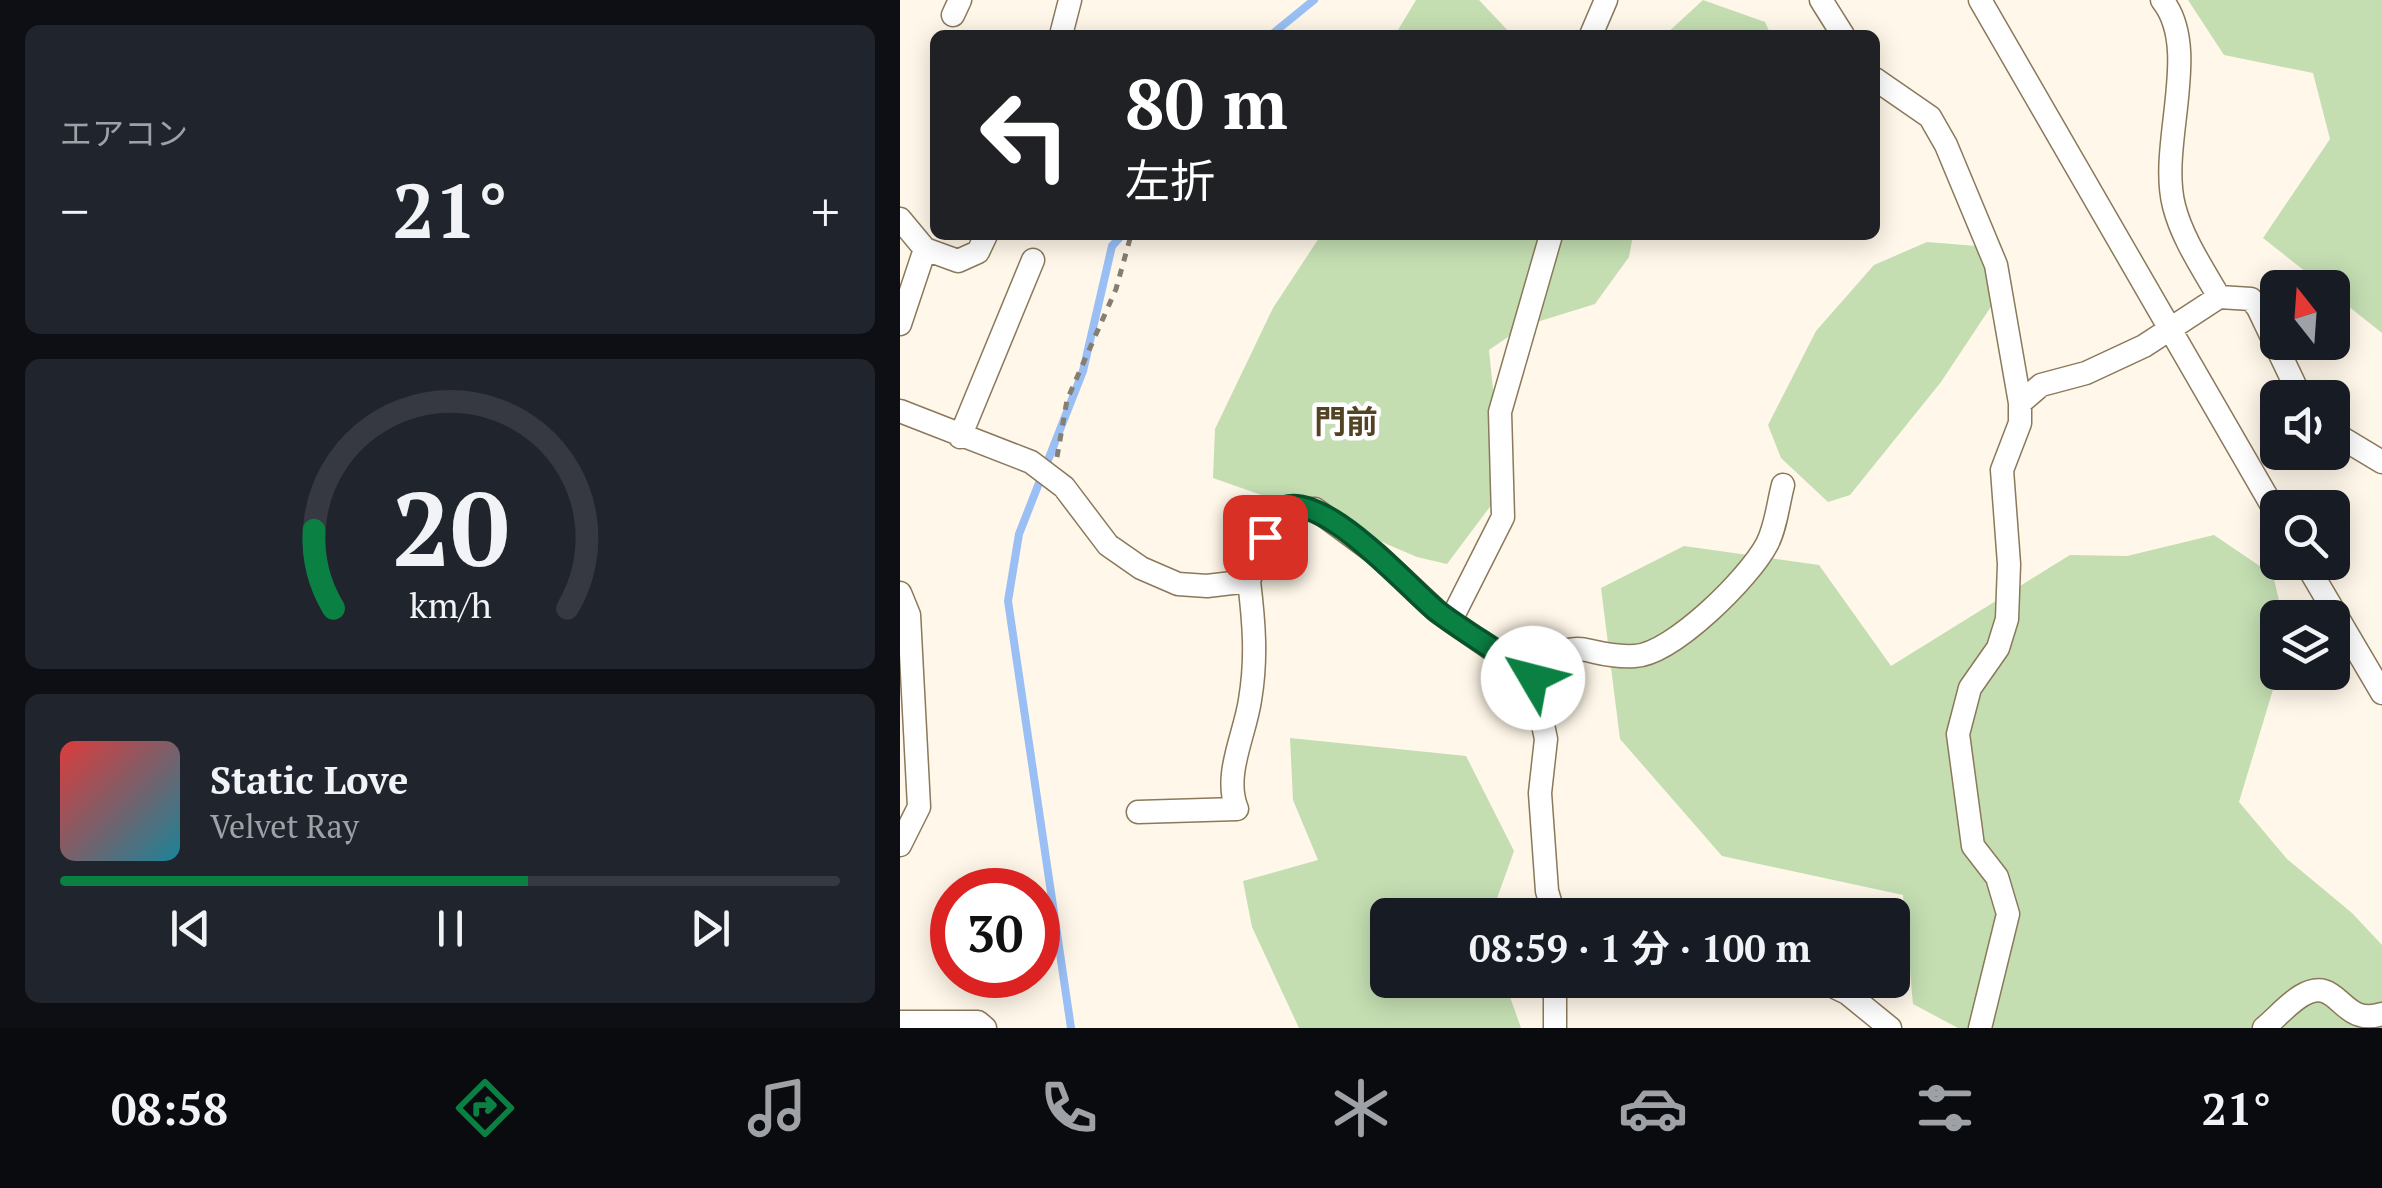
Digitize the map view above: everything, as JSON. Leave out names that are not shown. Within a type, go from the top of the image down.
[{"type":"street","points":[[1062,30],[1070,0]]},
{"type":"street","points":[[1593,30],[1606,0]]},
{"type":"street","points":[[1980,0],[2262,490]]},
{"type":"street","points":[[2162,0],[2174,15],[2179,40],[2173,120],[2174,206],[2219,297]]},
{"type":"street","points":[[1832,4],[1841,30]]},
{"type":"street","points":[[1880,83],[1930,118],[1946,144],[1996,264],[2020,403],[2020,423],[2002,470],[2009,564],[2007,619],[1998,648],[1970,688],[1958,734],[1973,846],[1998,878],[2008,914],[1980,1028]]},
{"type":"street","points":[[900,218],[925,249],[958,261],[978,252],[984,240]]},
{"type":"street","points":[[1451,620],[1503,517],[1500,412],[1550,240]]},
{"type":"street","points":[[900,322],[925,249]]},
{"type":"street","points":[[960,436],[1033,260]]},
{"type":"street","points":[[2020,403],[2041,386],[2086,373],[2168,332],[2219,297],[2251,298],[2292,380]]},
{"type":"street","points":[[900,411],[1032,462],[1054,479],[1108,546],[1140,568],[1178,584],[1207,586],[1249,581]]},
{"type":"street","points":[[2350,443],[2382,462]]},
{"type":"street","points":[[1529,674],[1556,651],[1585,648],[1638,656],[1663,649],[1749,573],[1769,541],[1783,485]]},
{"type":"street","points":[[1138,812],[1236,808],[1229,791],[1250,700],[1256,636],[1249,581],[1272,516],[1282,509],[1315,509],[1376,554],[1451,620],[1529,674],[1542,706],[1546,739],[1540,792],[1549,898]]},
{"type":"street","points":[[2316,580],[2382,693]]},
{"type":"street","points":[[900,593],[909,615],[920,779],[919,806],[900,845]]},
{"type":"street","points":[[2264,1028],[2304,994],[2325,994],[2336,999],[2344,1013],[2357,1022],[2368,1023],[2382,1014]]},
{"type":"street","points":[[1555,998],[1555,1028]]},
{"type":"street","points":[[1853,998],[1890,1028]]},
{"type":"street","points":[[900,1022],[978,1022],[985,1028]]},
{"type":"path","points":[[1054,479],[1067,400],[1116,289],[1130,240]]},
{"type":"green space","points":[[1416,0],[1479,0],[1507,30],[1398,30]]},
{"type":"green space","points":[[1703,0],[1765,22],[1769,30],[1670,30]]},
{"type":"green space","points":[[2188,0],[2382,0],[2382,333],[2350,308],[2350,270],[2303,270],[2263,238],[2330,139],[2313,73],[2224,55]]},
{"type":"green space","points":[[1318,240],[1632,240],[1629,257],[1595,304],[1524,326],[1489,350],[1499,448],[1492,504],[1447,564],[1417,557],[1321,516],[1213,478],[1215,429],[1273,308]]},
{"type":"green space","points":[[1927,242],[1989,247],[2006,284],[1941,382],[1850,495],[1828,502],[1781,458],[1768,425],[1816,331],[1874,265]]},
{"type":"green space","points":[[2214,535],[2260,566],[2260,580],[2274,580],[2279,600],[2260,600],[2260,690],[2273,690],[2239,802],[2287,859],[2352,913],[2382,945],[2382,1028],[1958,1028],[1913,1004],[1910,898],[1722,856],[1620,739],[1601,588],[1684,546],[1819,565],[1891,666],[2070,555],[2127,556]]},
{"type":"green space","points":[[1290,738],[1466,756],[1514,851],[1497,898],[1370,898],[1370,998],[1510,998],[1521,1028],[1299,1028],[1252,927],[1243,881],[1318,860],[1293,800]]},
{"type":"waterway","points":[[1277,30],[1314,0]]},
{"type":"waterway","points":[[1071,1028],[1008,601],[1019,534],[1083,371],[1112,246],[1117,240]]},
{"type":"district","name":"門前","points":[[1346,421]]},
{"type":"route","points":[[1265,537],[1272,516],[1282,509],[1315,509],[1376,554],[1438,612],[1533,678]]}]
